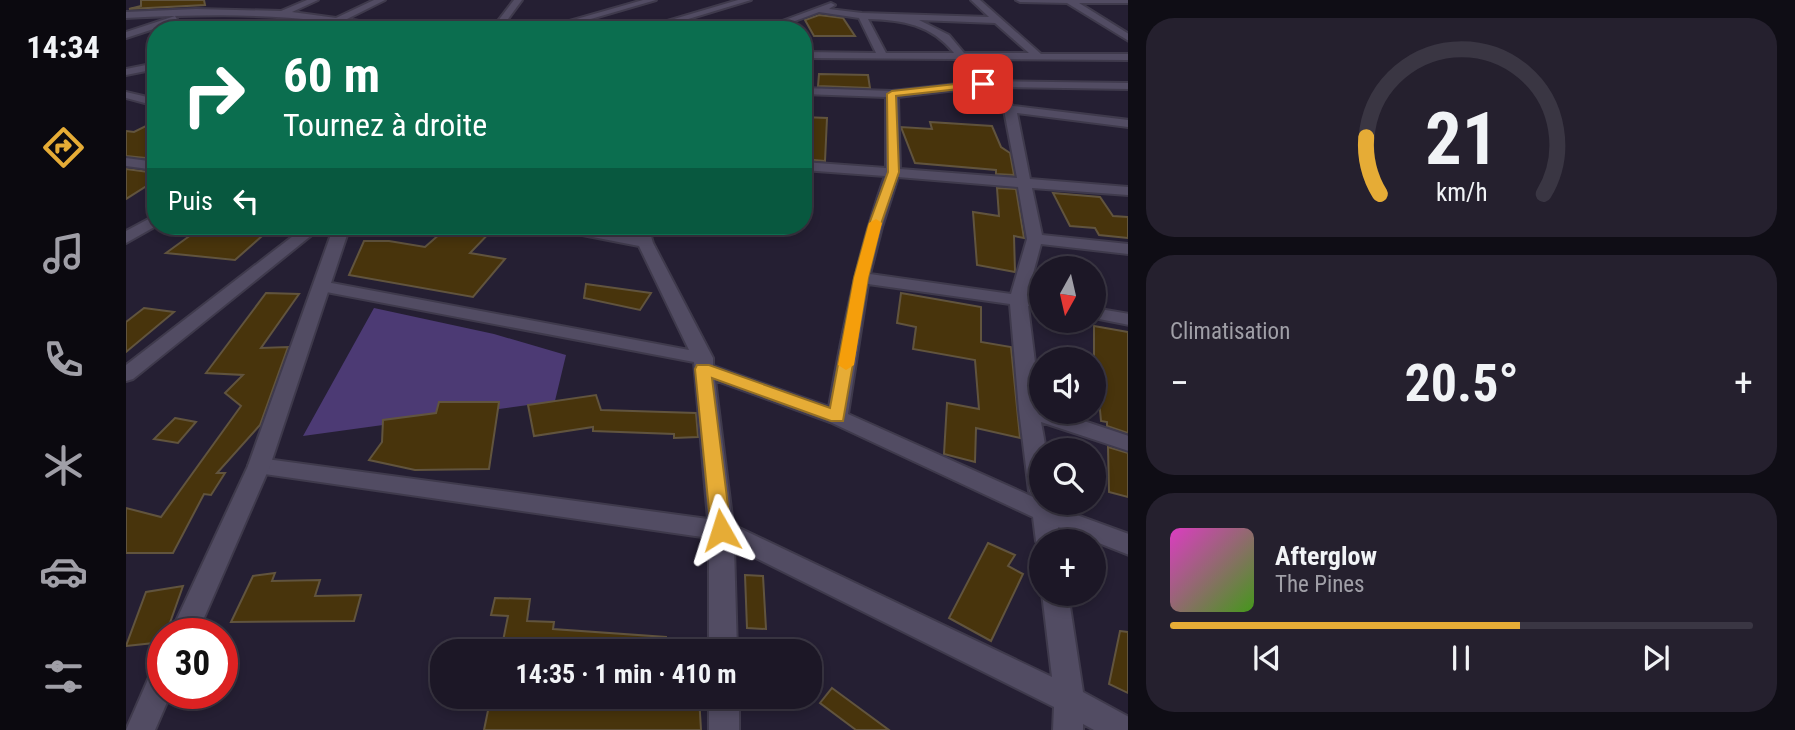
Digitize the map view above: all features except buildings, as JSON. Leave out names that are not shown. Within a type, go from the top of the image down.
[{"type":"street","points":[[175,21],[234,0]]},
{"type":"street","points":[[280,13],[314,0]]},
{"type":"street","points":[[335,21],[381,0]]},
{"type":"street","points":[[502,21],[518,0]]},
{"type":"street","points":[[575,21],[652,0]]},
{"type":"street","points":[[673,21],[747,0]]},
{"type":"street","points":[[789,21],[841,0]]},
{"type":"street","points":[[975,0],[1037,55]]},
{"type":"street","points":[[1020,0],[1128,1]]},
{"type":"street","points":[[1070,0],[1128,38]]},
{"type":"street","points":[[126,7],[137,5]]},
{"type":"street","points":[[821,10],[909,19],[999,20]]},
{"type":"street","points":[[126,15],[280,13],[346,21]]},
{"type":"street","points":[[862,16],[882,55]]},
{"type":"street","points":[[909,19],[946,37],[983,84],[1010,109],[1035,239],[1018,298],[1029,411]]},
{"type":"street","points":[[1100,20],[1114,20]]},
{"type":"street","points":[[126,35],[147,30]]},
{"type":"street","points":[[812,56],[1128,57]]},
{"type":"street","points":[[815,56],[820,67]]},
{"type":"street","points":[[126,72],[147,68]]},
{"type":"street","points":[[812,89],[826,85],[892,94],[983,84],[1128,86]]},
{"type":"street","points":[[126,94],[147,100]]},
{"type":"street","points":[[837,417],[861,278],[874,227],[893,172],[892,94]]},
{"type":"street","points":[[126,107],[147,103]]},
{"type":"street","points":[[1010,109],[1128,124]]},
{"type":"street","points":[[126,171],[133,163]]},
{"type":"street","points":[[812,167],[1128,191]]},
{"type":"street","points":[[126,238],[147,225]]},
{"type":"street","points":[[126,375],[304,235]]},
{"type":"street","points":[[190,618],[259,466],[339,235]]},
{"type":"street","points":[[643,235],[703,363],[721,530],[723,639]]},
{"type":"street","points":[[1035,239],[1128,249]]},
{"type":"street","points":[[861,278],[1029,300]]},
{"type":"street","points":[[321,286],[703,363],[1029,496]]},
{"type":"street","points":[[1106,315],[1128,320]]},
{"type":"street","points":[[1068,424],[1128,444]]},
{"type":"street","points":[[259,466],[721,530],[1069,700],[1123,730]]},
{"type":"street","points":[[1069,515],[1128,545]]},
{"type":"street","points":[[1057,606],[1069,700],[1068,730]]},
{"type":"street","points":[[140,730],[149,709]]},
{"type":"street","points":[[724,709],[724,730]]},
{"type":"shaded area","points":[[374,308],[494,334],[566,355],[554,405],[528,405],[303,436]]},
{"type":"slow traffic","points":[[846,365],[861,278],[876,223]]},
{"type":"route","points":[[721,530],[703,369],[837,417],[861,278],[874,227],[893,172],[892,94],[983,84]]}]
